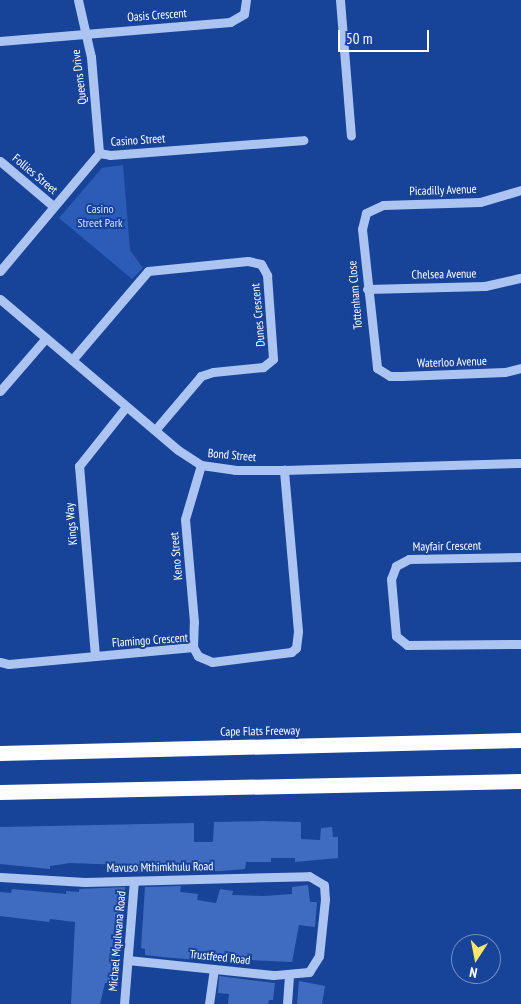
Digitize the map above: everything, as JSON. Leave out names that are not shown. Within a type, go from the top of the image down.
[{"type":"highway","name":"Cape Flats Freeway","points":[[0,752],[521,740]]},
{"type":"highway","points":[[0,792],[521,781]]},
{"type":"street","name":"Queens Drive","points":[[78,0],[91,57],[99,153]]},
{"type":"street","name":"Oasis Crescent","points":[[85,32],[230,22],[244,14],[246,0]]},
{"type":"street","points":[[340,0],[351,136]]},
{"type":"street","points":[[0,41],[85,32]]},
{"type":"street","name":"Casino Street","points":[[0,271],[99,153],[110,156],[303,140]]},
{"type":"street","name":"Follies Street","points":[[0,162],[53,206]]},
{"type":"street","name":"Picadilly Avenue","points":[[366,213],[383,204],[480,202],[521,190]]},
{"type":"street","name":"Tottenham Close","points":[[366,213],[362,229],[374,360],[383,373]]},
{"type":"street","name":"Dunes Crescent","points":[[72,360],[148,271],[248,261],[261,264],[267,275],[273,360],[262,368],[213,372],[201,376],[155,430]]},
{"type":"street","name":"Chelsea Avenue","points":[[367,290],[486,286],[521,278]]},
{"type":"street","name":"Bond Street","points":[[0,300],[126,407],[201,465],[235,470],[284,470],[521,463]]},
{"type":"street","points":[[0,391],[45,339]]},
{"type":"street","name":"Waterloo Avenue","points":[[383,373],[401,376],[500,372],[521,368]]},
{"type":"street","name":"Kings Way","points":[[95,656],[79,466],[126,407]]},
{"type":"street","name":"Keno Street","points":[[193,647],[194,622],[185,519],[201,465]]},
{"type":"street","name":"Flamingo Crescent","points":[[0,662],[9,664],[193,647],[198,656],[212,662],[282,656],[296,648],[298,631],[284,470]]},
{"type":"street","name":"Mayfair Crescent","points":[[521,557],[409,559],[396,566],[391,579],[396,636],[408,645],[521,644]]},
{"type":"street","name":"Mavuso Mthimkhulu Road","points":[[0,877],[71,882],[309,876],[320,880],[325,899],[319,956],[309,972]]},
{"type":"street","name":"Michael Mqulwana Road","points":[[124,1004],[134,881]]},
{"type":"street","name":"Trustfeed Road","points":[[128,960],[289,976],[309,972]]},
{"type":"street","points":[[209,1004],[214,968]]},
{"type":"street","points":[[287,1004],[289,976]]},
{"type":"green space","name":"Casino Street Park","points":[[123,165],[130,250],[143,268],[132,279],[59,218],[102,168]]},
{"type":"building","points":[[214,822],[301,822],[301,839],[320,840],[321,828],[332,827],[333,837],[338,837],[338,858],[295,862],[295,858],[271,858],[271,862],[246,862],[245,869],[221,871],[209,871],[208,865],[203,864],[152,864],[151,872],[128,873],[127,865],[70,863],[50,866],[50,869],[0,864],[0,827],[194,823],[194,842],[213,842]]},
{"type":"building","points":[[308,885],[310,902],[317,902],[315,927],[299,925],[292,962],[250,960],[250,962],[198,955],[198,960],[163,957],[145,955],[145,949],[141,948],[145,887],[181,886],[180,892],[198,894],[197,900],[216,903],[220,889],[233,891],[232,895],[264,896],[292,894],[292,887]]},
{"type":"building","points":[[125,887],[123,930],[114,928],[112,953],[119,954],[118,975],[115,975],[114,983],[105,983],[100,1004],[71,1004],[75,922],[50,919],[49,922],[0,916],[0,892],[11,893],[12,889],[66,894],[66,891],[79,892],[79,889]]},
{"type":"building","points":[[219,976],[275,983],[273,1000],[269,1000],[268,1004],[228,1004],[229,994],[218,993]]},
{"type":"building","points":[[299,981],[325,986],[322,1004],[297,1004]]}]
